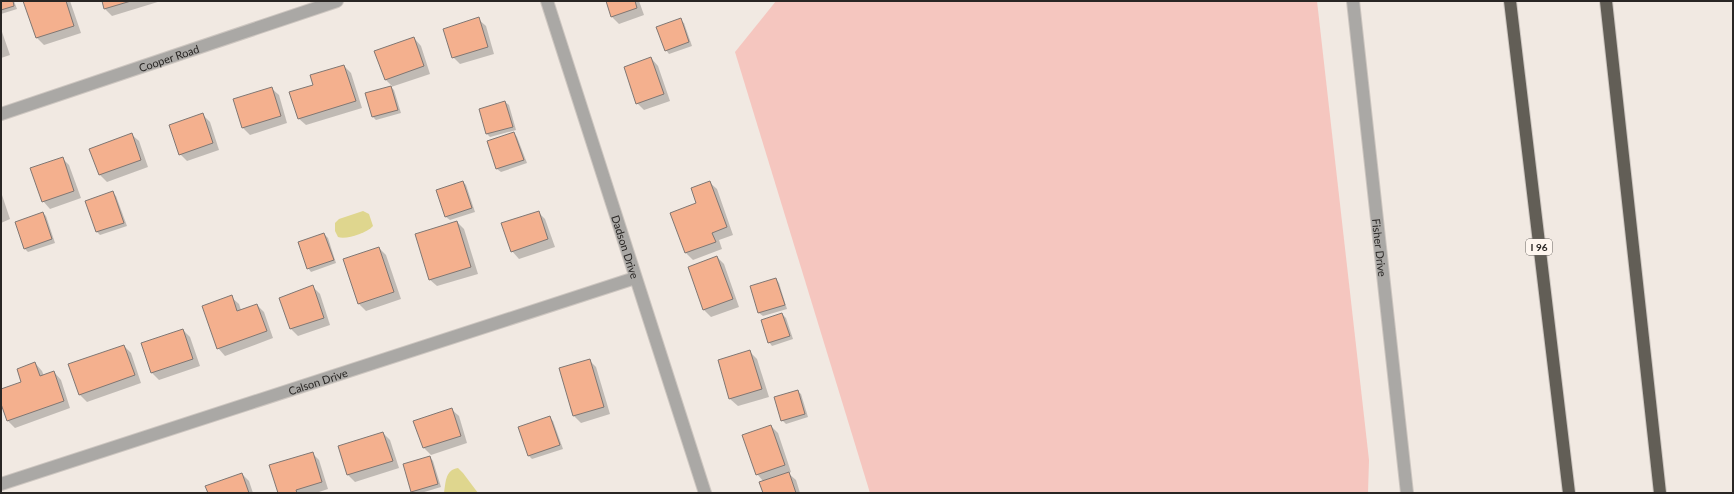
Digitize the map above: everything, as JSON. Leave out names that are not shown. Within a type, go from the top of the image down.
[{"type":"highway","name":"I 96","points":[[1510,1],[1569,493]]},
{"type":"highway","points":[[1606,1],[1660,493]]},
{"type":"street","name":"Cooper Road","points":[[1,114],[337,1]]},
{"type":"street","name":"Dadson Drive","points":[[547,1],[705,493]]},
{"type":"street","name":"Fisher Drive","points":[[1353,1],[1407,493]]},
{"type":"street","name":"Calson Drive","points":[[1,484],[635,278]]},
{"type":"shaded area","points":[[776,1],[1317,1],[1369,460],[1368,493],[870,493],[735,52]]},
{"type":"shaded area","points":[[363,211],[369,214],[373,226],[370,229],[356,235],[346,238],[338,237],[335,231],[335,223],[339,219]]},
{"type":"shaded area","points":[[458,468],[478,493],[444,493],[448,474],[454,469]]},
{"type":"building","points":[[1,1],[13,1],[14,6],[1,10]]},
{"type":"building","points":[[23,1],[66,1],[74,26],[36,38]]},
{"type":"building","points":[[102,1],[131,1],[104,9]]},
{"type":"building","points":[[606,1],[635,1],[637,8],[611,17]]},
{"type":"building","points":[[479,17],[488,47],[452,58],[443,29]]},
{"type":"building","points":[[681,18],[689,42],[665,51],[656,27]]},
{"type":"building","points":[[414,37],[424,66],[385,80],[374,51]]},
{"type":"building","points":[[651,57],[664,94],[636,104],[624,67]]},
{"type":"building","points":[[344,65],[356,101],[298,119],[289,92],[313,85],[310,75]]},
{"type":"building","points":[[391,86],[398,110],[372,117],[365,93]]},
{"type":"building","points":[[272,87],[281,116],[242,128],[233,99]]},
{"type":"building","points":[[505,101],[513,127],[486,134],[479,109]]},
{"type":"building","points":[[203,113],[213,143],[179,155],[169,125]]},
{"type":"building","points":[[514,132],[524,160],[496,169],[487,141]]},
{"type":"building","points":[[132,133],[141,160],[99,175],[89,149]]},
{"type":"building","points":[[63,157],[74,191],[42,202],[30,168]]},
{"type":"building","points":[[463,181],[472,208],[445,217],[436,190]]},
{"type":"building","points":[[710,181],[727,227],[712,233],[716,242],[685,253],[670,213],[696,203],[691,188]]},
{"type":"building","points":[[113,191],[124,223],[96,232],[85,201]]},
{"type":"building","points":[[539,211],[548,239],[511,252],[501,223]]},
{"type":"building","points":[[43,212],[52,239],[24,249],[15,222]]},
{"type":"building","points":[[457,221],[471,267],[429,280],[415,234]]},
{"type":"building","points":[[324,233],[334,260],[307,269],[298,242]]},
{"type":"building","points":[[379,247],[394,292],[358,304],[343,259]]},
{"type":"building","points":[[717,256],[733,299],[703,310],[688,267]]},
{"type":"building","points":[[776,278],[785,305],[758,313],[750,286]]},
{"type":"building","points":[[313,285],[324,318],[290,329],[279,298]]},
{"type":"building","points":[[232,295],[237,311],[257,304],[267,331],[217,349],[202,306]]},
{"type":"building","points":[[782,313],[790,336],[768,343],[761,320]]},
{"type":"building","points":[[183,329],[193,359],[151,373],[141,343]]},
{"type":"building","points":[[124,345],[135,375],[79,395],[68,364]]},
{"type":"building","points":[[750,350],[762,389],[729,399],[718,360]]},
{"type":"building","points":[[590,359],[604,407],[573,416],[559,368]]},
{"type":"building","points":[[35,362],[40,376],[54,371],[64,401],[7,421],[1,404],[1,389],[21,382],[17,369]]},
{"type":"building","points":[[798,390],[805,414],[781,421],[774,397]]},
{"type":"building","points":[[452,408],[461,436],[423,448],[413,421]]},
{"type":"building","points":[[550,416],[560,445],[528,456],[518,427]]},
{"type":"building","points":[[771,425],[785,465],[756,475],[742,435]]},
{"type":"building","points":[[383,432],[393,461],[347,475],[338,446]]},
{"type":"building","points":[[313,452],[322,482],[296,490],[297,493],[278,493],[269,465]]},
{"type":"building","points":[[430,456],[438,484],[411,492],[403,464]]},
{"type":"building","points":[[789,472],[796,493],[763,493],[759,482]]},
{"type":"building","points":[[242,473],[249,493],[208,493],[205,486]]}]
